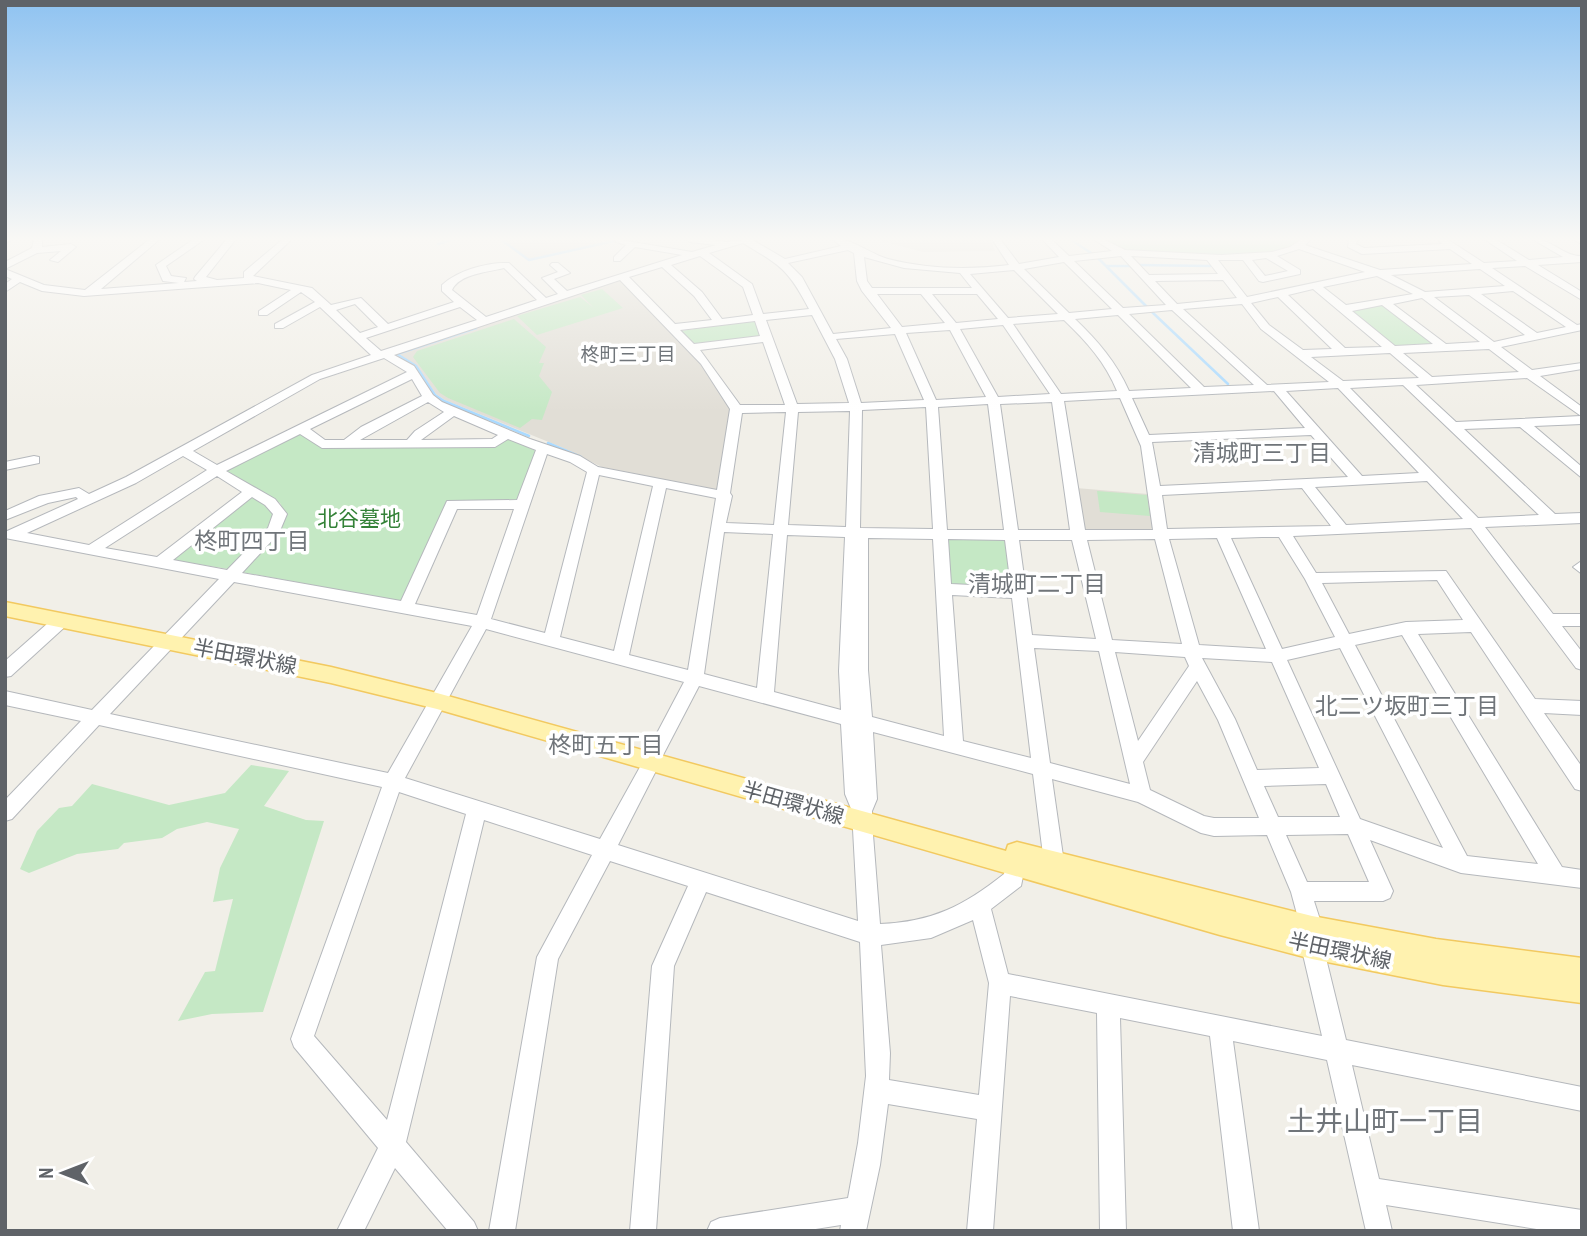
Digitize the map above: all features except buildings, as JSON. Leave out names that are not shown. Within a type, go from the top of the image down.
[{"type":"main road","name":"半田環状線","points":[[5,599],[331,675],[440,696],[862,817],[1015,866],[1220,923],[1582,971]]},
{"type":"main road","name":"半田環状線","points":[[5,609],[62,621],[172,637]]},
{"type":"main road","name":"半田環状線","points":[[862,817],[1054,863],[1443,972],[1582,990]]},
{"type":"street","points":[[263,313],[287,297]]},
{"type":"street","points":[[316,297],[358,337],[382,355],[410,368],[429,397],[454,411],[575,459],[594,470],[725,496]]},
{"type":"street","points":[[454,297],[485,322]]},
{"type":"street","points":[[539,297],[545,302]]},
{"type":"street","points":[[8,536],[88,500],[184,451],[316,377],[560,297]]},
{"type":"street","points":[[502,1231],[548,957],[695,678],[725,496],[736,409],[705,362],[642,297]]},
{"type":"street","points":[[700,297],[719,323]]},
{"type":"street","points":[[751,297],[792,408],[765,697]]},
{"type":"street","points":[[809,297],[846,370],[860,407]]},
{"type":"street","points":[[720,1231],[856,1220],[873,1134],[878,1090],[862,817],[869,799],[856,721],[860,670],[856,533],[860,407],[855,370],[816,297]]},
{"type":"street","points":[[872,297],[899,331],[932,404],[954,746]]},
{"type":"street","points":[[929,297],[953,326],[994,401],[1054,863]]},
{"type":"street","points":[[985,297],[1006,322],[1058,398],[1078,534],[1142,795]]},
{"type":"street","points":[[1046,297],[1104,355],[1144,439],[1161,535],[1195,660],[1226,719],[1301,892],[1379,1231]]},
{"type":"street","points":[[1108,297],[1201,391]]},
{"type":"street","points":[[1164,297],[1271,388],[1359,480]]},
{"type":"street","points":[[1241,297],[1274,336],[1341,385],[1474,522],[1582,664]]},
{"type":"street","points":[[837,336],[1244,301],[1266,297]]},
{"type":"street","points":[[1283,297],[1342,352]]},
{"type":"street","points":[[1328,297],[1430,381]]},
{"type":"street","points":[[1343,309],[1414,297]]},
{"type":"street","points":[[1426,297],[1582,413]]},
{"type":"street","points":[[1479,297],[1535,337]]},
{"type":"street","points":[[1529,297],[1578,328]]},
{"type":"street","points":[[279,326],[326,306],[357,300],[386,328]]},
{"type":"street","points":[[1384,302],[1443,347]]},
{"type":"street","points":[[358,337],[461,303]]},
{"type":"street","points":[[672,328],[817,311]]},
{"type":"street","points":[[1298,354],[1494,345],[1578,328]]},
{"type":"street","points":[[691,348],[767,338]]},
{"type":"street","points":[[736,409],[860,407],[1430,381],[1534,375],[1582,366]]},
{"type":"street","points":[[91,550],[217,470],[414,374]]},
{"type":"street","points":[[1406,382],[1552,519]]},
{"type":"street","points":[[348,443],[365,430],[429,397]]},
{"type":"street","points":[[411,443],[419,434],[454,411]]},
{"type":"street","points":[[1453,426],[1582,420]]},
{"type":"street","points":[[456,443],[479,422]]},
{"type":"street","points":[[1523,423],[1582,474]]},
{"type":"street","points":[[301,429],[322,444],[495,443],[508,434]]},
{"type":"street","points":[[1144,439],[1314,431]]},
{"type":"street","points":[[465,1231],[302,1039],[393,782],[482,622],[543,447]]},
{"type":"street","points":[[5,813],[13,795],[96,718],[279,522],[277,507],[184,451]]},
{"type":"street","points":[[5,466],[34,460]]},
{"type":"street","points":[[551,640],[594,470]]},
{"type":"street","points":[[1155,491],[1430,477]]},
{"type":"street","points":[[620,658],[660,483]]},
{"type":"street","points":[[1305,483],[1342,530]]},
{"type":"street","points":[[160,562],[252,491]]},
{"type":"street","points":[[5,516],[44,499],[79,492],[88,500]]},
{"type":"street","points":[[406,608],[452,504],[522,505]]},
{"type":"street","points":[[720,527],[856,533],[1161,535],[1342,530],[1582,518]]},
{"type":"street","points":[[1283,531],[1312,578],[1461,864]]},
{"type":"street","points":[[1222,533],[1382,891],[1301,892]]},
{"type":"street","points":[[8,536],[482,622],[1142,795],[1201,824],[1214,827],[1353,825],[1461,864],[1582,878]]},
{"type":"street","points":[[1312,578],[1441,575],[1582,783]]},
{"type":"street","points":[[944,589],[1018,593]]},
{"type":"street","points":[[1548,620],[1582,620]]},
{"type":"street","points":[[5,671],[62,621]]},
{"type":"street","points":[[1025,641],[1104,646],[1195,660],[1278,656],[1406,628],[1475,626]]},
{"type":"street","points":[[1406,628],[1556,876]]},
{"type":"street","points":[[1134,761],[1195,660]]},
{"type":"street","points":[[5,698],[393,782],[870,935],[906,934],[948,922],[979,908],[1014,879],[1015,866]]},
{"type":"street","points":[[1530,706],[1582,708]]},
{"type":"street","points":[[1252,778],[1331,776]]},
{"type":"street","points":[[350,1231],[392,1147],[477,810]]},
{"type":"street","points":[[643,1231],[663,966],[701,881]]},
{"type":"street","points":[[979,908],[1000,983],[980,1231]]},
{"type":"street","points":[[1000,983],[1582,1099]]},
{"type":"street","points":[[1108,1005],[1113,1231]]},
{"type":"street","points":[[1220,1027],[1246,1231]]},
{"type":"street","points":[[878,1090],[990,1109]]},
{"type":"street","points":[[1370,1190],[1582,1223]]},
{"type":"shaded area","points":[[571,297],[637,297],[702,364],[731,410],[718,490],[602,467],[561,447],[445,400],[436,394],[417,366],[399,354]]},
{"type":"shaded area","points":[[1076,488],[1148,494],[1153,527],[1150,530],[1085,531],[1082,528]]},
{"type":"green space","points":[[580,297],[594,308],[583,297],[610,297],[623,308],[537,335],[517,316]]},
{"type":"green space","points":[[1384,305],[1435,344],[1396,347],[1350,311]]},
{"type":"green space","points":[[514,319],[546,347],[539,363],[544,363],[539,376],[552,392],[542,420],[532,419],[520,428],[440,393],[413,357],[417,351]]},
{"type":"green space","points":[[758,321],[763,337],[695,345],[681,331]]},
{"type":"green space","name":"北谷墓地","points":[[298,433],[320,445],[509,439],[536,451],[518,500],[448,502],[405,599],[400,601],[241,572],[285,513],[280,503],[226,471]]},
{"type":"green space","points":[[1097,491],[1147,495],[1150,516],[1100,512]]},
{"type":"green space","points":[[248,497],[259,499],[274,512],[273,525],[228,569],[173,560]]},
{"type":"green space","points":[[945,540],[1007,540],[1013,588],[949,585]]},
{"type":"green space","points":[[251,765],[289,771],[264,806],[306,820],[324,821],[263,1012],[212,1014],[178,1021],[205,972],[215,971],[233,899],[213,902],[220,868],[239,829],[207,822],[177,829],[162,838],[124,843],[118,849],[77,854],[29,873],[20,869],[37,831],[59,808],[72,806],[92,784],[169,805],[225,793]]},
{"type":"waterway","points":[[1137,297],[1147,307]]},
{"type":"waterway","points":[[1152,312],[1228,384]]},
{"type":"waterway","points":[[476,328],[397,354],[416,366],[435,395],[444,401],[529,436]]},
{"type":"waterway","points":[[548,443],[581,457]]},
{"type":"district","name":"柊町三丁目","points":[[628,354]]},
{"type":"district","name":"清城町三丁目","points":[[1262,453]]},
{"type":"district","name":"柊町四丁目","points":[[252,541]]},
{"type":"district","name":"清城町二丁目","points":[[1037,584]]},
{"type":"district","name":"北二ツ坂町三丁目","points":[[1407,706]]},
{"type":"district","name":"柊町五丁目","points":[[606,745]]},
{"type":"district","name":"土井山町一丁目","points":[[1385,1121]]}]
